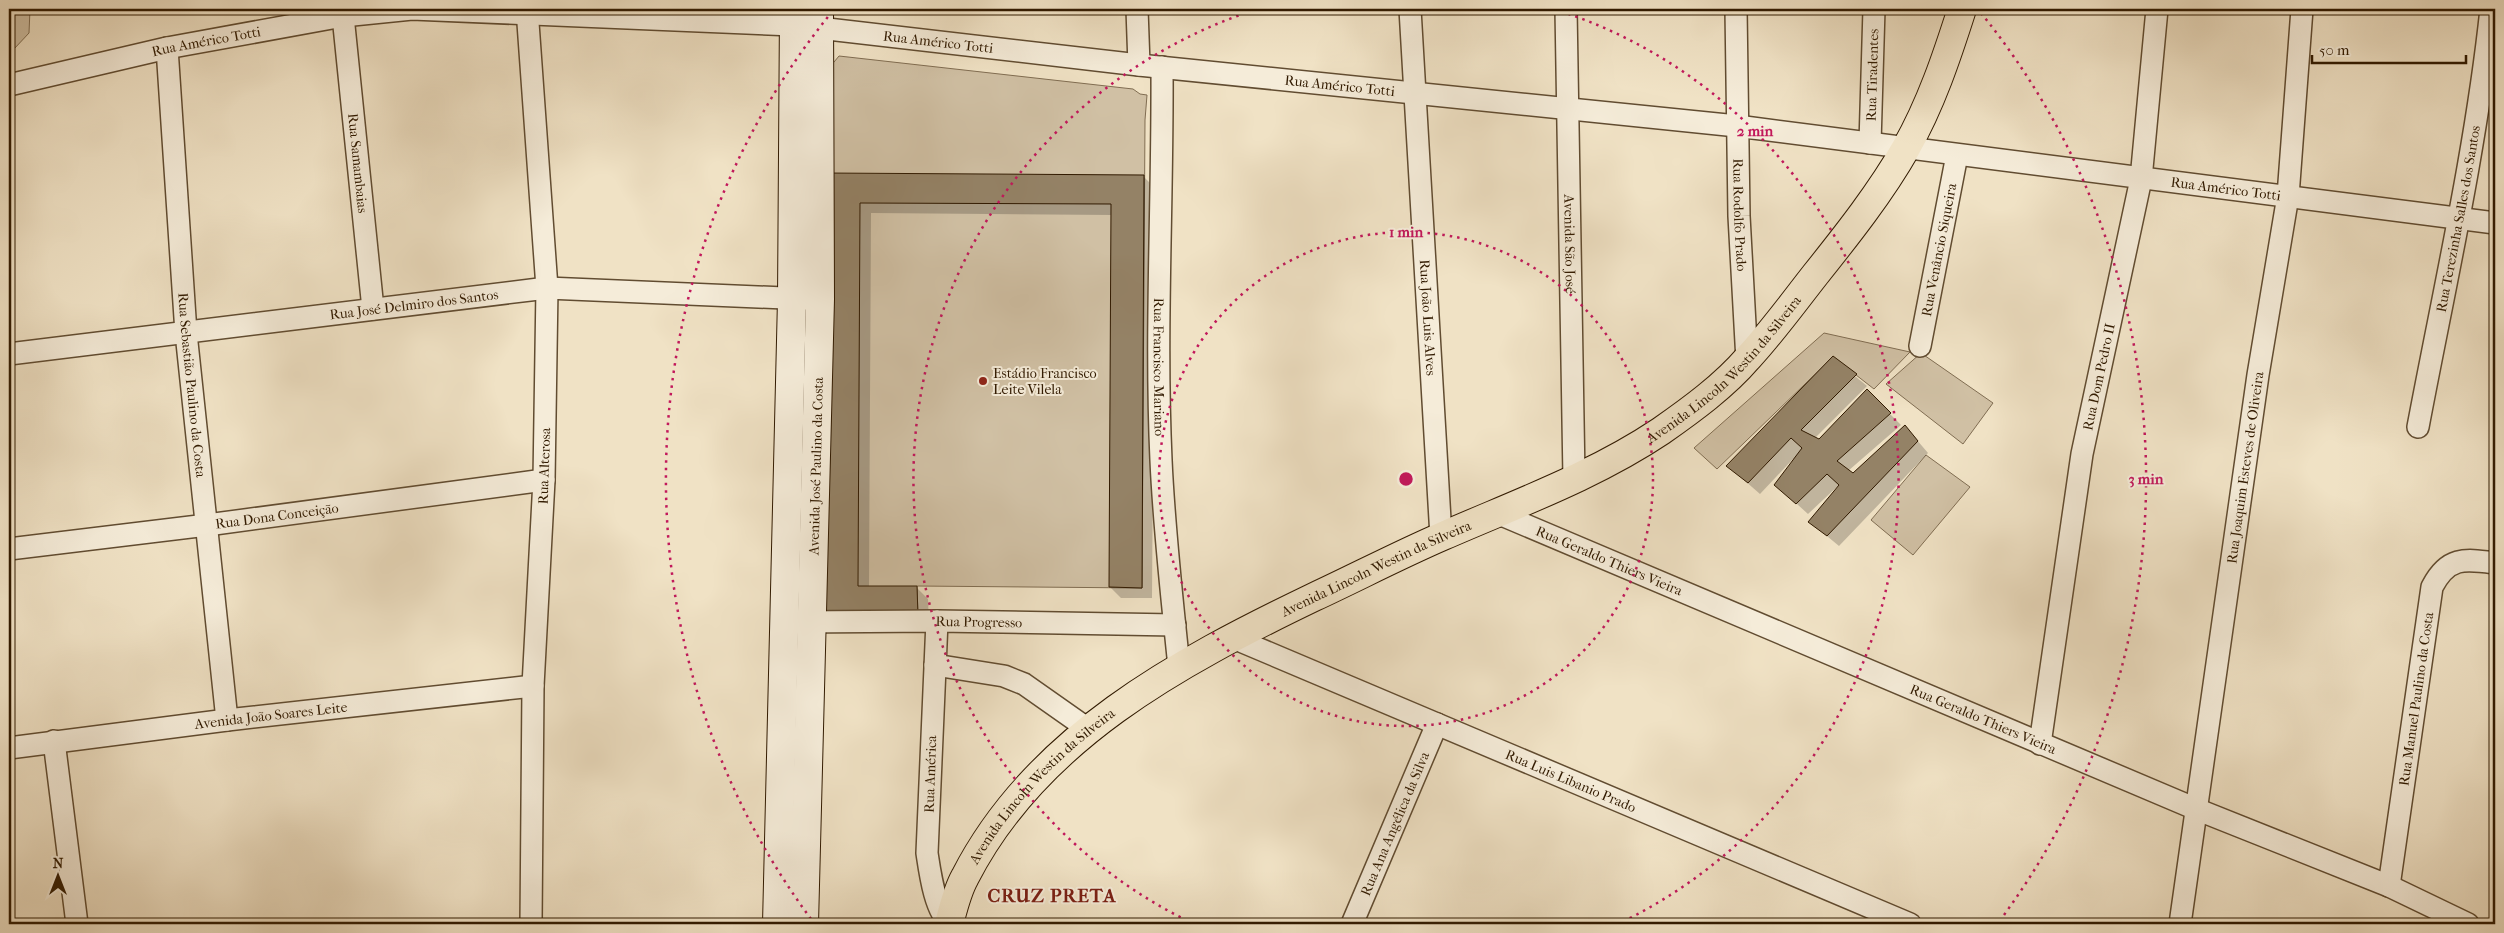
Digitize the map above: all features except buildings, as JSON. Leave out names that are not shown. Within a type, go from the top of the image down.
[{"type":"main road","name":"Avenida Lincoln Westin da Silveira","points":[[949,924],[964,878],[996,828],[1027,788],[1053,759],[1088,729],[1179,667],[1231,637],[1441,537],[1619,456],[1661,430],[1717,389],[1747,360],[1838,246],[1907,147],[1945,61],[1962,9]]},
{"type":"main road","name":"Avenida José Paulino da Costa","points":[[777,924],[792,299],[807,18]]},
{"type":"main road","name":"Avenida José Paulino da Costa","points":[[804,924],[820,299],[807,18]]},
{"type":"street","name":"Rua Américo Totti","points":[[9,85],[167,48],[343,16],[412,9],[807,18],[1139,65],[1737,126],[2495,223]]},
{"type":"street","points":[[1137,9],[1139,65]]},
{"type":"street","name":"Rua João Luis Alves","points":[[1410,9],[1413,94],[1441,537]]},
{"type":"street","name":"Avenida São José","points":[[1566,9],[1574,478]]},
{"type":"street","name":"Rua Rodolfo Prado","points":[[1736,9],[1737,126],[1747,360]]},
{"type":"street","name":"Rua Tiradentes","points":[[1870,143],[1874,9]]},
{"type":"street","name":"Rua Dom Pedro II","points":[[2040,744],[2082,454],[2141,179],[2157,9]]},
{"type":"street","name":"Rua Joaquim Esteves de Oliveira","points":[[2180,924],[2257,385],[2288,196],[2302,9]]},
{"type":"street","name":"Rua Terezinha Salles dos Santos","points":[[2418,427],[2458,218],[2486,56],[2490,9]]},
{"type":"street","name":"Rua Alterosa","points":[[527,11],[547,288],[544,480],[533,686],[531,924]]},
{"type":"street","name":"Rua Samambaias","points":[[343,16],[373,309]]},
{"type":"street","name":"Rua Sebastião Paulino da Costa","points":[[167,48],[186,333],[227,720]]},
{"type":"street","name":"Rua Francisco Mariano","points":[[1162,67],[1163,173],[1159,385],[1167,564],[1179,667]]},
{"type":"street","name":"Rua Venâncio Siqueira","points":[[1920,346],[1957,155]]},
{"type":"street","name":"Rua José Delmiro dos Santos","points":[[9,354],[547,288],[820,299]]},
{"type":"street","name":"Rua Dona Conceição","points":[[9,549],[207,525],[544,480]]},
{"type":"street","name":"Rua Geraldo Thiers Vieira","points":[[1497,513],[2040,744],[2389,886],[2468,924]]},
{"type":"street","name":"Rua Manuel Paulino da Costa","points":[[2389,886],[2432,586],[2440,572],[2453,562],[2472,560],[2495,563]]},
{"type":"street","name":"Rua Progresso","points":[[784,623],[938,621],[1175,625]]},
{"type":"street","name":"Rua América","points":[[938,621],[927,854],[931,880],[939,904],[949,924]]},
{"type":"street","name":"Rua Luis Libanio Prado","points":[[1231,637],[1910,924]]},
{"type":"street","points":[[935,665],[1004,676],[1024,684],[1088,729]]},
{"type":"street","name":"Avenida João Soares Leite","points":[[9,748],[227,720],[533,686]]},
{"type":"street","name":"Rua Ana Angélica da Silva","points":[[1352,924],[1437,724]]},
{"type":"street","points":[[54,742],[77,924]]},
{"type":"shaded area","points":[[9,9],[30,9],[29,33],[14,49],[9,49]]},
{"type":"shaded area","name":"Estádio Francisco Leite Vilela","points":[[839,56],[1133,89],[1140,94],[1147,95],[1145,120],[1142,588],[917,586],[918,616],[822,616],[829,68]]},
{"type":"shaded area","points":[[1824,333],[1910,352],[1874,389],[1833,357],[1717,469],[1694,448]]},
{"type":"shaded area","points":[[1921,353],[1993,403],[1963,444],[1886,384]]},
{"type":"shaded area","points":[[1926,455],[1970,487],[1913,555],[1871,520]]},
{"type":"place","name":"Estádio Francisco Leite Vilela","points":[[983,381]]},
{"type":"district","name":"CRUZ PRETA","points":[[1052,895]]}]
